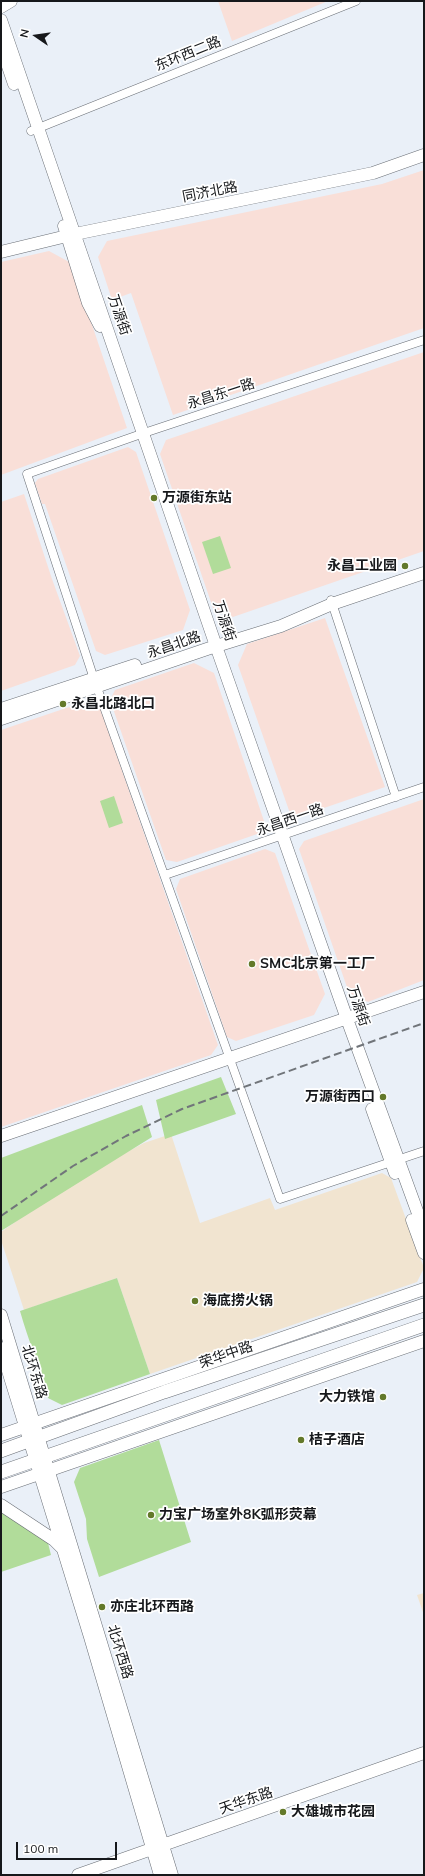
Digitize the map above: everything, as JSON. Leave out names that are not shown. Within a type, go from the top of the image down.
[{"type":"main road","name":"荣华中路","points":[[1,1451],[164,1392],[424,1305]]},
{"type":"main road","points":[[1,1472],[424,1325]]},
{"type":"street","points":[[1,7],[11,1]]},
{"type":"street","name":"东环西二路","points":[[35,129],[356,1]]},
{"type":"street","name":"万源街","points":[[1,20],[35,129],[71,234],[88,303],[100,326],[141,434],[212,644],[343,1020],[395,1161],[424,1230]]},
{"type":"street","name":"万源街","points":[[1,46],[35,129]]},
{"type":"street","name":"同济北路","points":[[1,252],[71,234],[373,173],[424,156]]},
{"type":"street","name":"永昌东一路","points":[[96,683],[27,474],[141,434],[424,340]]},
{"type":"street","name":"永昌北路","points":[[1,719],[96,683],[212,644],[281,626],[331,601],[424,566]]},
{"type":"street","name":"永昌北路","points":[[331,601],[424,573]]},
{"type":"street","points":[[331,601],[396,797]]},
{"type":"street","points":[[96,683],[280,1199],[424,1151]]},
{"type":"street","name":"永昌北路","points":[[1,709],[96,683]]},
{"type":"street","name":"永昌西一路","points":[[165,875],[424,787]]},
{"type":"street","points":[[1,1136],[424,992]]},
{"type":"street","name":"万源街","points":[[395,1161],[424,1253]]},
{"type":"street","points":[[1,1435],[424,1289]]},
{"type":"street","name":"北环东路","points":[[1,1314],[29,1425]]},
{"type":"street","points":[[1,1487],[424,1341]]},
{"type":"street","name":"北环东路","points":[[1,1348],[34,1440]]},
{"type":"street","points":[[332,1357],[369,1360]]},
{"type":"street","points":[[134,1389],[164,1392]]},
{"type":"street","name":"北环西路","points":[[34,1440],[158,1848],[160,1875]]},
{"type":"street","name":"北环西路","points":[[44,1472],[64,1550],[158,1848],[172,1875]]},
{"type":"street","points":[[1,1506],[54,1540],[64,1550]]},
{"type":"street","name":"天华东路","points":[[78,1875],[424,1753]]},
{"type":"shaded area","points":[[218,1],[328,1],[232,41]]},
{"type":"shaded area","points":[[424,170],[424,328],[173,415],[131,293],[112,300],[98,257],[107,241],[382,184]]},
{"type":"shaded area","points":[[49,251],[71,263],[127,428],[1,475],[1,262]]},
{"type":"shaded area","points":[[424,352],[424,551],[233,617],[213,608],[160,454],[166,440]]},
{"type":"shaded area","points":[[128,447],[136,452],[190,610],[183,630],[105,655],[96,651],[45,504],[42,504],[35,483],[38,479]]},
{"type":"shaded area","points":[[24,494],[52,579],[80,656],[75,665],[1,691],[1,502]]},
{"type":"shaded area","points":[[325,618],[385,787],[292,819],[238,665],[247,644]]},
{"type":"shaded area","points":[[194,663],[214,673],[265,824],[260,833],[177,862],[166,860],[110,700],[115,690]]},
{"type":"shaded area","points":[[90,700],[99,705],[218,1045],[211,1055],[1,1127],[1,730]]},
{"type":"shaded area","points":[[424,799],[424,980],[368,1002],[349,993],[299,849],[304,841]]},
{"type":"shaded area","name":"SMC北京第一工厂","points":[[265,849],[275,853],[325,994],[314,1015],[236,1041],[227,1037],[176,889],[180,879]]},
{"type":"shaded area","points":[[171,1134],[200,1223],[270,1198],[275,1210],[382,1173],[391,1178],[424,1268],[417,1282],[150,1374],[117,1278],[24,1310],[1,1240],[1,1232],[63,1188],[144,1143]]},
{"type":"shaded area","points":[[424,1593],[424,1615],[417,1595]]},
{"type":"green space","points":[[220,536],[231,568],[213,574],[202,542]]},
{"type":"green space","points":[[114,796],[123,823],[109,828],[100,801]]},
{"type":"green space","points":[[221,1077],[236,1114],[165,1139],[156,1100]]},
{"type":"green space","points":[[142,1105],[152,1137],[1,1231],[1,1158]]},
{"type":"green space","points":[[117,1278],[150,1374],[62,1405],[48,1398],[20,1311]]},
{"type":"green space","points":[[159,1440],[191,1542],[99,1577],[87,1539],[86,1519],[74,1482],[80,1468]]},
{"type":"green space","points":[[1,1512],[47,1539],[51,1555],[1,1572]]},
{"type":"railway","points":[[1,1216],[73,1166],[126,1136],[182,1109],[424,1023]]},
{"type":"place","name":"万源街东站","points":[[154,498]]},
{"type":"place","name":"永昌工业园","points":[[405,566]]},
{"type":"place","name":"永昌北路北口","points":[[63,704]]},
{"type":"place","name":"SMC北京第一工厂","points":[[252,964]]},
{"type":"place","name":"万源街西口","points":[[383,1097]]},
{"type":"place","name":"海底捞火锅","points":[[195,1301]]},
{"type":"place","name":"大力铁馆","points":[[383,1397]]},
{"type":"place","name":"桔子酒店","points":[[301,1440]]},
{"type":"place","name":"力宝广场室外8K弧形荧幕","points":[[151,1515]]},
{"type":"place","name":"亦庄北环西路","points":[[102,1607]]},
{"type":"place","name":"大雄城市花园","points":[[283,1812]]}]
